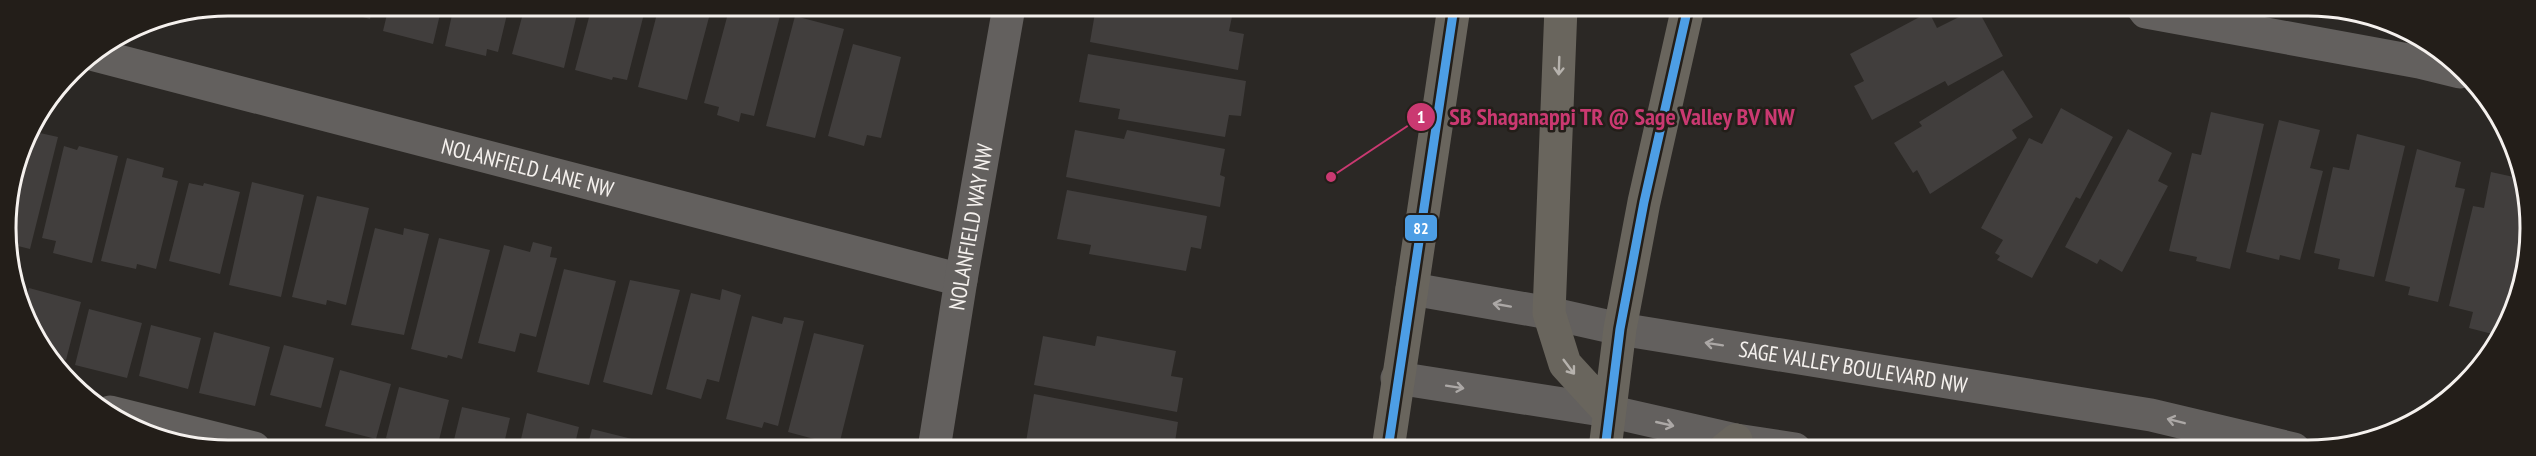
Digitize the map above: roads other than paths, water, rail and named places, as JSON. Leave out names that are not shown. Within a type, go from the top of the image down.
[{"type":"main road","points":[[1389,439],[1453,16]]},
{"type":"main road","points":[[1561,16],[1549,313],[1565,364],[1608,411]]},
{"type":"main road","points":[[1606,439],[1620,329],[1644,202],[1686,16]]},
{"type":"street","points":[[2175,16],[2421,51],[2435,59]]},
{"type":"street","name":"NOLANFIELD WAY NW","points":[[935,440],[1007,17]]},
{"type":"street","name":"NOLANFIELD LANE NW","points":[[103,57],[961,280]]},
{"type":"street","name":"SAGE VALLEY BOULEVARD NW","points":[[1412,290],[1549,313],[1620,329],[2151,415],[2249,439]]},
{"type":"street","points":[[1397,378],[1608,411],[1710,439]]},
{"type":"street","points":[[134,418],[220,439]]},
{"type":"place","name":"SB Shaganappi TR @ Sage Valley BV NW","points":[[1331,177]]}]
